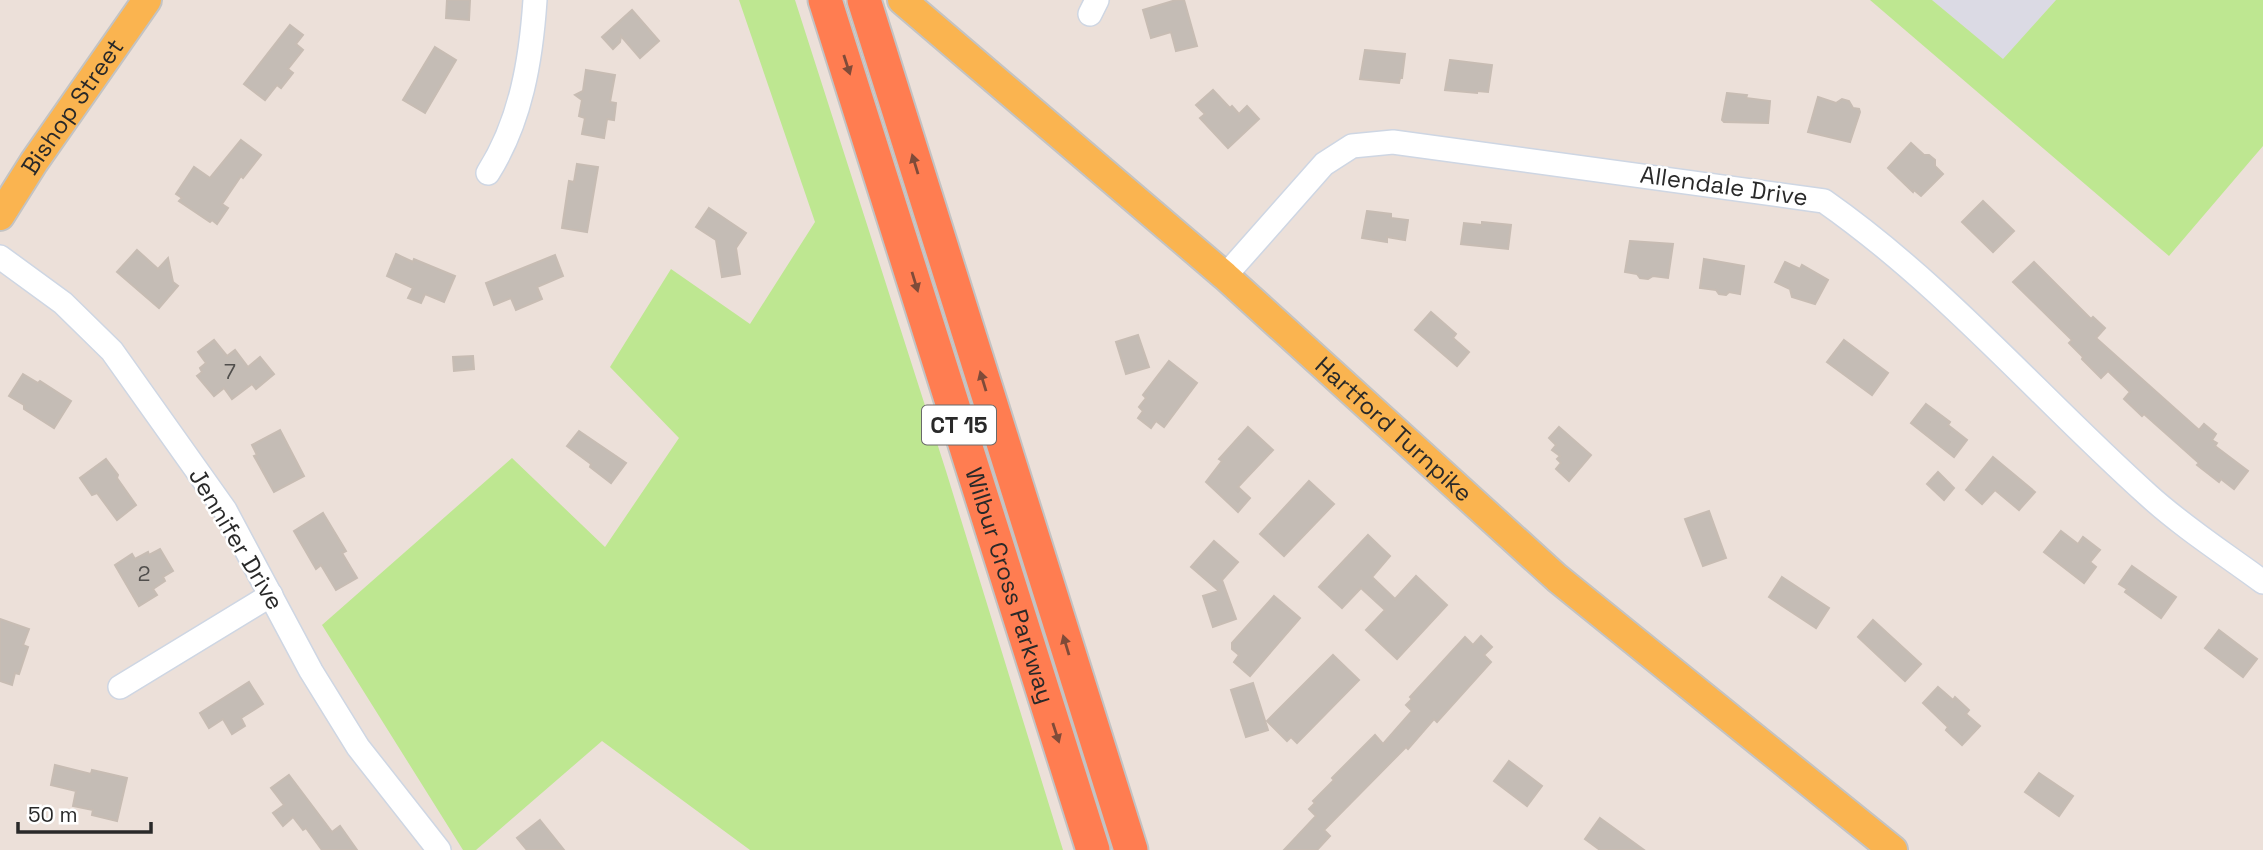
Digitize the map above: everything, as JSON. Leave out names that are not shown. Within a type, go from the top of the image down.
[{"type":"highway","name":"Wilbur Cross Parkway","points":[[825,0],[1093,850]]},
{"type":"highway","name":"Wilbur Cross Parkway","points":[[864,0],[1131,850]]},
{"type":"main road","name":"Bishop Street","points":[[0,216],[42,150],[147,0]]},
{"type":"main road","name":"Hartford Turnpike","points":[[902,0],[1225,276],[1557,578],[1893,850]]},
{"type":"street","points":[[488,173],[506,141],[518,110],[535,0]]},
{"type":"street","name":"Allendale Drive","points":[[1225,276],[1324,164],[1352,146],[1393,142],[1824,201],[1851,219],[1939,295],[2150,497],[2263,583]]},
{"type":"street","name":"Jennifer Drive","points":[[0,257],[63,303],[112,351],[225,510],[311,671],[358,747],[439,850]]},
{"type":"street","points":[[120,687],[271,595]]},
{"type":"shaded area","points":[[1932,0],[2056,0],[2003,60]]},
{"type":"green space","points":[[739,0],[795,0],[946,471],[1063,850],[750,850],[602,741],[476,850],[463,850],[322,625],[512,458],[605,547],[679,438],[610,367],[671,269],[750,324],[815,222]]},
{"type":"green space","points":[[1870,0],[1932,0],[2003,59],[2056,0],[2263,0],[2263,146],[2169,256]]},
{"type":"building","points":[[447,0],[470,0],[469,20],[446,18]]},
{"type":"building","points":[[1184,0],[1197,46],[1176,51],[1171,32],[1151,38],[1143,10]]},
{"type":"building","points":[[632,10],[659,41],[640,58],[621,36],[620,42],[613,49],[602,37]]},
{"type":"building","points":[[290,25],[303,35],[296,44],[303,50],[288,69],[293,73],[281,88],[277,85],[265,100],[244,84]]},
{"type":"building","points":[[435,47],[456,60],[425,113],[403,100]]},
{"type":"building","points":[[1365,50],[1405,54],[1399,83],[1360,79]]},
{"type":"building","points":[[1450,60],[1492,65],[1488,92],[1445,90]]},
{"type":"building","points":[[586,70],[615,75],[610,102],[616,103],[614,120],[607,119],[604,138],[582,134],[585,118],[579,116],[582,100],[575,95],[583,91]]},
{"type":"building","points":[[1213,90],[1239,114],[1247,106],[1259,119],[1228,148],[1200,118],[1205,114],[1196,105]]},
{"type":"building","points":[[1727,93],[1770,101],[1768,123],[1724,122],[1722,120]]},
{"type":"building","points":[[1818,97],[1836,103],[1842,99],[1849,101],[1853,108],[1859,109],[1850,142],[1808,132]]},
{"type":"building","points":[[241,140],[261,155],[243,178],[241,176],[222,204],[228,208],[217,224],[212,220],[210,222],[179,201],[182,198],[176,194],[194,167],[210,178]]},
{"type":"building","points":[[1911,143],[1924,155],[1935,160],[1935,166],[1943,174],[1921,196],[1914,190],[1913,192],[1888,168]]},
{"type":"building","points":[[577,164],[598,167],[587,232],[562,228],[569,181],[574,182]]},
{"type":"building","points":[[1983,201],[2014,231],[1993,252],[1962,222]]},
{"type":"building","points":[[709,208],[746,233],[736,248],[740,274],[722,277],[716,240],[696,227]]},
{"type":"building","points":[[1367,211],[1391,214],[1391,218],[1408,220],[1405,240],[1387,237],[1387,242],[1362,238]]},
{"type":"building","points":[[1482,222],[1511,225],[1508,249],[1461,244],[1464,223],[1482,225]]},
{"type":"building","points":[[1630,241],[1673,244],[1668,278],[1640,278],[1637,274],[1625,272]]},
{"type":"building","points":[[137,250],[158,269],[168,258],[173,282],[178,286],[159,308],[117,272]]},
{"type":"building","points":[[396,254],[455,276],[444,302],[425,294],[421,303],[408,298],[413,288],[387,276]]},
{"type":"building","points":[[555,255],[563,276],[537,287],[542,299],[516,310],[511,298],[494,305],[486,283]]},
{"type":"building","points":[[1704,259],[1744,266],[1740,294],[1719,294],[1716,290],[1700,288]]},
{"type":"building","points":[[1785,262],[1800,269],[1802,265],[1828,280],[1815,304],[1792,297],[1790,289],[1775,282]]},
{"type":"building","points":[[2034,262],[2091,319],[2093,317],[2105,328],[2096,338],[2199,430],[2204,424],[2216,434],[2212,440],[2217,443],[2215,446],[2248,471],[2234,489],[2221,479],[2219,482],[2197,465],[2199,463],[2144,414],[2142,416],[2124,399],[2130,392],[2108,371],[2101,378],[2069,343],[2072,340],[2013,282]]},
{"type":"building","points":[[1431,312],[1456,334],[1453,338],[1469,352],[1457,366],[1415,330]]},
{"type":"building","points":[[1138,335],[1149,367],[1126,374],[1116,342]]},
{"type":"building","points":[[214,340],[227,356],[235,350],[248,367],[260,357],[274,374],[256,389],[252,384],[232,399],[224,388],[214,396],[197,376],[206,363],[198,352]]},
{"type":"building","points":[[1844,340],[1888,373],[1872,395],[1827,362]]},
{"type":"building","points":[[473,356],[474,369],[454,371],[453,357]]},
{"type":"building","points":[[1169,361],[1197,383],[1164,427],[1156,421],[1151,428],[1138,418],[1143,411],[1139,407],[1146,398],[1143,395]]},
{"type":"building","points":[[23,374],[38,383],[40,381],[71,401],[54,428],[9,396]]},
{"type":"building","points":[[1926,404],[1950,422],[1948,425],[1967,440],[1954,457],[1911,423]]},
{"type":"building","points":[[1248,427],[1273,450],[1238,487],[1250,498],[1238,512],[1206,482],[1222,461],[1219,459]]},
{"type":"building","points":[[1559,427],[1591,455],[1569,481],[1556,469],[1561,463],[1557,459],[1560,456],[1552,450],[1556,445],[1549,438]]},
{"type":"building","points":[[280,430],[304,476],[274,492],[254,456],[257,455],[252,445]]},
{"type":"building","points":[[579,431],[626,463],[611,483],[567,446]]},
{"type":"building","points":[[1993,457],[2035,492],[2019,510],[1995,490],[1982,504],[1966,490]]},
{"type":"building","points":[[106,459],[136,505],[117,520],[97,493],[92,495],[80,478]]},
{"type":"building","points":[[1938,472],[1954,488],[1944,500],[1927,484]]},
{"type":"building","points":[[1309,481],[1334,504],[1284,556],[1260,534]]},
{"type":"building","points":[[1709,511],[1726,558],[1703,566],[1685,519]]},
{"type":"building","points":[[323,513],[346,551],[342,553],[357,578],[336,590],[321,565],[316,569],[294,531]]},
{"type":"building","points":[[2061,531],[2078,544],[2083,537],[2100,550],[2090,562],[2096,567],[2084,583],[2044,552]]},
{"type":"building","points":[[1368,535],[1390,556],[1372,577],[1395,599],[1416,576],[1447,605],[1397,659],[1366,630],[1385,610],[1361,588],[1342,608],[1319,587]]},
{"type":"building","points":[[1214,541],[1238,562],[1222,580],[1236,619],[1213,627],[1203,596],[1219,591],[1191,567]]},
{"type":"building","points":[[160,549],[173,571],[163,577],[165,581],[153,589],[157,595],[139,606],[115,565],[132,554],[135,559]]},
{"type":"building","points":[[2132,566],[2176,597],[2161,618],[2125,592],[2127,589],[2119,584]]},
{"type":"building","points":[[1782,577],[1829,608],[1816,628],[1769,597]]},
{"type":"building","points":[[1274,596],[1300,618],[1250,676],[1234,662],[1239,655],[1232,649],[1232,643]]},
{"type":"building","points":[[0,619],[29,629],[23,645],[28,647],[19,674],[15,673],[12,685],[0,681]]},
{"type":"building","points":[[1873,620],[1921,664],[1905,681],[1858,637]]},
{"type":"building","points":[[2219,630],[2257,659],[2243,677],[2205,648]]},
{"type":"building","points":[[1481,636],[1492,647],[1484,655],[1491,662],[1437,722],[1434,719],[1408,749],[1406,747],[1324,830],[1330,836],[1317,850],[1284,850],[1316,816],[1309,809],[1315,803],[1313,801],[1334,780],[1332,778],[1375,735],[1383,744],[1412,711],[1406,705],[1412,699],[1410,697],[1465,637],[1473,645]]},
{"type":"building","points":[[1333,655],[1359,680],[1297,743],[1291,737],[1287,741],[1267,721]]},
{"type":"building","points":[[249,682],[263,704],[241,718],[245,726],[232,734],[223,719],[209,728],[200,713]]},
{"type":"building","points":[[1253,683],[1268,730],[1246,737],[1231,690]]},
{"type":"building","points":[[1938,687],[1969,710],[1966,714],[1980,726],[1962,745],[1923,703]]},
{"type":"building","points":[[1509,761],[1542,786],[1527,806],[1494,781]]},
{"type":"building","points":[[55,765],[91,774],[92,770],[127,778],[117,821],[92,815],[93,810],[73,806],[76,791],[51,785]]},
{"type":"building","points":[[2039,773],[2073,796],[2059,816],[2025,792]]},
{"type":"building","points":[[289,775],[332,832],[340,826],[357,850],[322,850],[306,828],[303,830],[293,817],[283,826],[273,813],[284,805],[271,788]]},
{"type":"building","points":[[1600,818],[1644,850],[1600,850],[1585,839]]},
{"type":"building","points":[[540,820],[564,850],[527,850],[517,838]]}]
